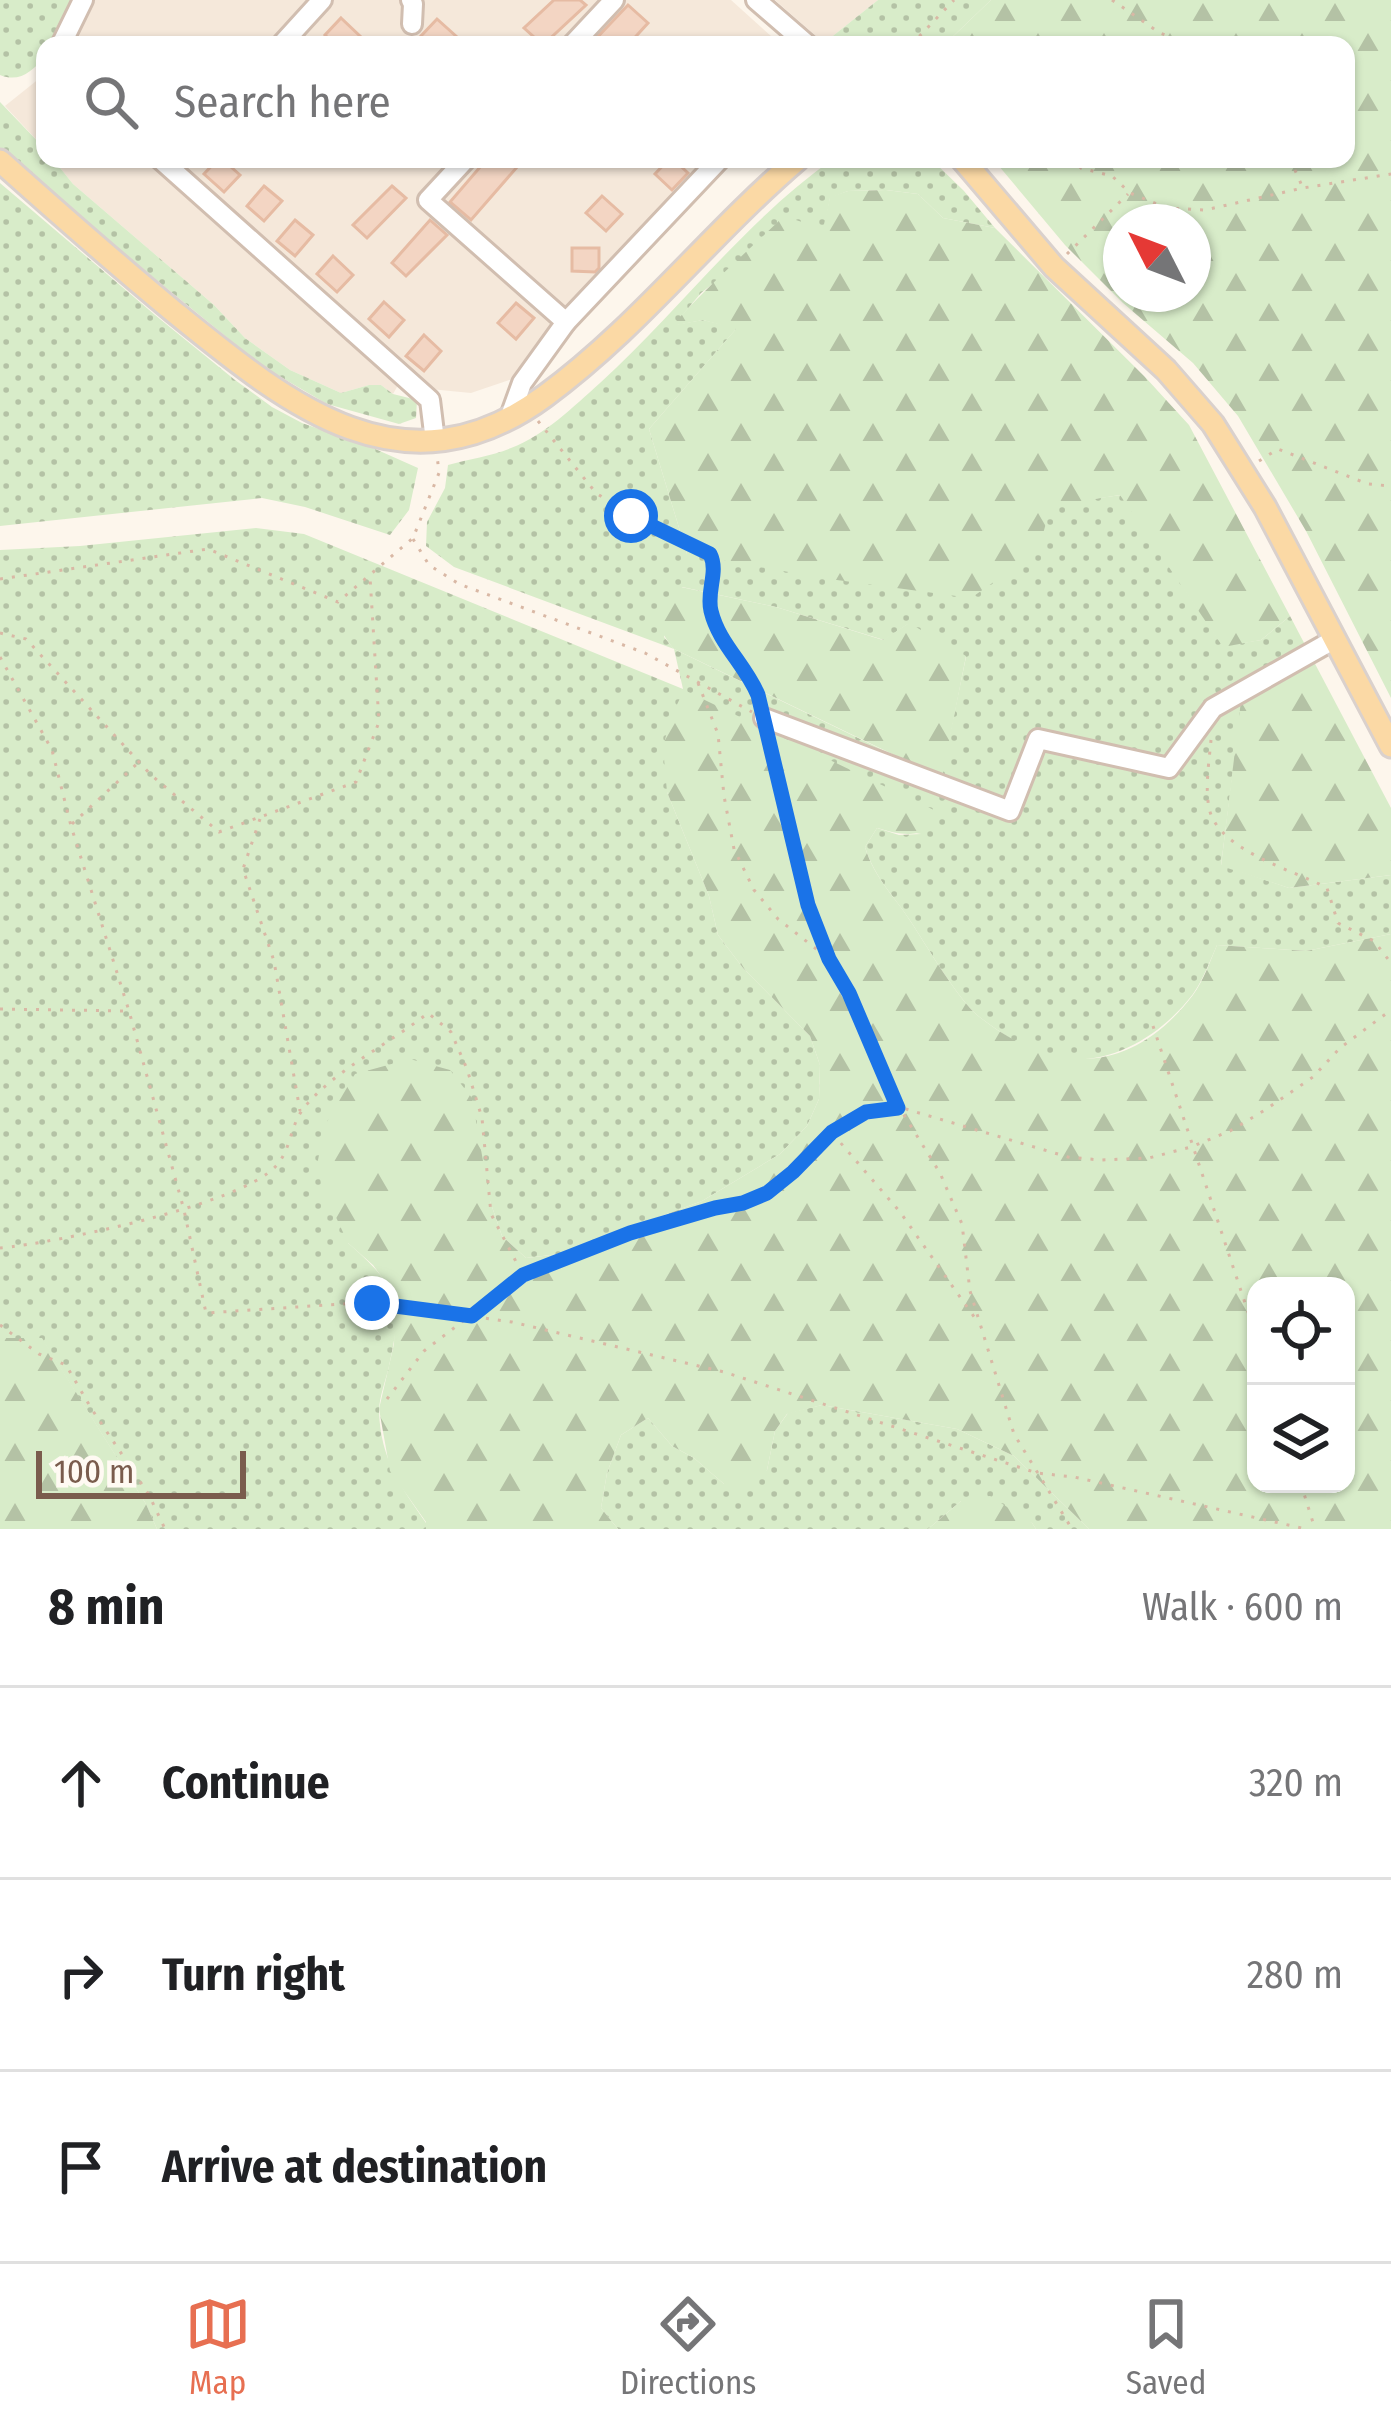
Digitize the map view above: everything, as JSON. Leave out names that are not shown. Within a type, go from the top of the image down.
[{"type":"main road","points":[[0,161],[106,256],[283,396],[352,429],[435,441],[518,414],[573,375],[789,168]]},
{"type":"main road","points":[[970,168],[1054,267],[1166,370],[1213,424],[1264,507],[1391,746]]},
{"type":"street","points":[[65,36],[83,0]]},
{"type":"street","points":[[289,36],[322,0]]},
{"type":"street","points":[[411,0],[412,24]]},
{"type":"street","points":[[580,36],[614,0]]},
{"type":"street","points":[[757,0],[798,36]]},
{"type":"street","points":[[176,168],[430,400],[435,441]]},
{"type":"street","points":[[458,168],[428,200],[566,322]]},
{"type":"street","points":[[518,414],[522,383],[566,322],[711,168]]},
{"type":"street","points":[[764,718],[1010,811],[1038,739],[1169,768],[1213,708],[1335,639]]},
{"type":"path","points":[[920,36],[955,0]]},
{"type":"path","points":[[1112,0],[1168,36]]},
{"type":"path","points":[[1081,168],[1112,176],[1130,193],[1167,208],[1205,210],[1391,174]]},
{"type":"path","points":[[1294,168],[1303,188]]},
{"type":"path","points":[[1054,267],[1130,193]]},
{"type":"path","points":[[518,414],[596,493],[631,516],[710,554],[715,564],[709,604],[717,632],[750,676],[764,718],[808,905],[898,1108],[940,1174],[962,1224],[970,1291],[1014,1434],[1071,1528]]},
{"type":"path","points":[[0,579],[208,549],[338,602],[413,538],[439,473],[435,441]]},
{"type":"path","points":[[1243,472],[1277,449],[1368,484],[1391,486]]},
{"type":"path","points":[[413,538],[429,565],[459,584],[646,653],[764,718]]},
{"type":"path","points":[[0,633],[26,639],[139,762],[219,832],[356,782],[380,722],[370,577]]},
{"type":"path","points":[[0,657],[52,750],[184,1210],[206,1313],[372,1303],[512,1322],[724,1372],[1037,1473],[1074,1477],[1306,1529]]},
{"type":"path","points":[[698,683],[718,734],[734,849],[754,890],[778,919],[829,959]]},
{"type":"path","points":[[1213,708],[1210,813],[1242,848],[1327,887],[1338,923],[1374,941],[1391,963]]},
{"type":"path","points":[[71,826],[139,762]]},
{"type":"path","points":[[260,817],[243,868],[274,961],[300,1112]]},
{"type":"path","points":[[0,1009],[129,1011]]},
{"type":"path","points":[[388,1399],[424,1351],[523,1275],[630,1233],[767,1193],[832,1132],[866,1112],[898,1108],[1068,1157],[1149,1158],[1191,1148],[1265,1110],[1391,1010]]},
{"type":"path","points":[[0,1248],[184,1210],[236,1190],[274,1169],[288,1148],[300,1112],[335,1077],[428,1013],[451,1032],[467,1069],[482,1118],[491,1214],[523,1275]]},
{"type":"path","points":[[1153,1026],[1247,1310]]},
{"type":"path","points":[[832,1132],[900,1212],[982,1327]]},
{"type":"path","points":[[0,1325],[38,1354],[66,1365],[149,1495],[165,1529]]},
{"type":"path","points":[[1303,1493],[1315,1529]]},
{"type":"shaded area","points":[[90,0],[731,0],[771,36],[71,36]]},
{"type":"shaded area","points":[[775,0],[878,0],[833,36],[816,36]]},
{"type":"shaded area","points":[[36,81],[36,139],[5,106]]},
{"type":"shaded area","points":[[60,168],[160,168],[401,380],[393,394],[381,385],[341,393],[290,370],[245,338],[214,305]]},
{"type":"shaded area","points":[[186,168],[701,168],[518,377],[471,393],[430,389]]},
{"type":"green space","points":[[0,0],[73,0],[55,36],[36,36],[36,65],[20,77],[0,75]]},
{"type":"green space","points":[[878,0],[991,0],[953,36],[833,36]]},
{"type":"green space","points":[[991,0],[1391,0],[1391,698],[1306,531],[1238,416],[1193,363],[1134,312],[1211,312],[1211,204],[1103,204],[1103,283],[1001,168],[1355,168],[1355,36],[953,36]]},
{"type":"green space","points":[[0,102],[36,140],[36,168],[60,168],[245,338],[290,370],[341,393],[381,385],[393,394],[417,400],[416,418],[399,424],[327,404],[262,366],[0,148]]},
{"type":"green space","points":[[821,168],[940,168],[995,228],[943,218],[918,194],[848,191],[830,198],[824,230],[724,275],[701,293],[674,325],[703,320],[737,328],[649,429],[687,554],[1121,495],[1223,646],[1261,640],[1290,616],[1313,660],[1242,701],[1221,865],[1289,888],[1391,875],[1391,934],[1306,951],[1217,945],[1193,994],[1162,1026],[1105,1056],[1062,1059],[1025,1047],[977,1015],[880,879],[865,847],[877,828],[899,835],[921,834],[667,792],[709,896],[718,935],[743,968],[810,1036],[820,1065],[819,1099],[807,1126],[780,1154],[702,1201],[559,1254],[526,1258],[502,1236],[490,1201],[348,1243],[386,1283],[396,1309],[380,1400],[381,1429],[394,1471],[426,1529],[157,1529],[42,1339],[0,1338],[0,550],[256,528],[304,534],[683,689],[674,649],[454,567],[426,546],[427,522],[445,488],[448,465],[511,448],[558,420],[771,210]],"holes":[[[682,587],[776,607],[884,640],[908,624],[966,657],[941,778],[674,649],[664,637]]]},
{"type":"green space","points":[[0,183],[272,407],[418,468],[409,510],[390,535],[262,498],[0,526]]},
{"type":"green space","points":[[848,191],[918,194],[943,218],[995,228],[1146,378],[1189,425],[1290,616],[1261,640],[1223,647],[1120,495],[1051,506],[1038,551],[971,598],[687,554],[649,429],[736,329],[703,320],[672,326],[784,216],[823,229],[830,197]]},
{"type":"green space","points":[[681,587],[776,607],[883,640],[909,623],[966,656],[942,778],[674,649],[663,632],[661,617]]},
{"type":"green space","points":[[1313,660],[1391,808],[1391,875],[1289,888],[1221,866],[1241,701]]},
{"type":"green space","points":[[684,690],[936,811],[920,832],[877,828],[865,847],[869,859],[970,1008],[1006,1035],[1063,1057],[1091,1059],[1144,1041],[1193,995],[1217,945],[1306,951],[1391,934],[1391,1529],[1089,1529],[1014,1456],[957,1429],[822,1405],[787,1414],[775,1431],[767,1470],[751,1488],[724,1484],[672,1446],[648,1418],[621,1435],[607,1473],[601,1508],[618,1529],[426,1529],[426,1522],[390,1471],[379,1409],[394,1344],[395,1295],[373,1265],[348,1243],[321,1185],[318,1160],[325,1125],[355,1074],[410,1059],[450,1070],[472,1098],[490,1201],[502,1236],[526,1258],[560,1254],[702,1201],[780,1154],[807,1126],[819,1099],[820,1065],[810,1036],[743,968],[718,935],[709,896],[667,792],[663,747]]},
{"type":"green space","points":[[0,1338],[42,1338],[157,1529],[0,1529]]},
{"type":"green space","points":[[822,1405],[957,1429],[1014,1456],[1089,1529],[1036,1529],[1032,1523],[961,1501],[928,1529],[618,1529],[601,1508],[621,1435],[648,1418],[672,1446],[724,1484],[767,1470],[775,1431],[788,1413]]},
{"type":"green space","points":[[990,1496],[1036,1529],[928,1529],[961,1501]]},
{"type":"building","points":[[554,0],[580,0],[586,5],[553,36],[533,36],[524,28]]},
{"type":"building","points":[[628,5],[648,23],[636,36],[599,36]]},
{"type":"building","points":[[341,18],[360,36],[326,36]]},
{"type":"building","points":[[437,19],[456,36],[421,36]]},
{"type":"building","points":[[210,168],[232,168],[240,175],[224,192],[204,174]]},
{"type":"building","points":[[479,168],[516,168],[471,220],[450,202]]},
{"type":"building","points":[[661,168],[683,168],[688,173],[672,190],[655,174]]},
{"type":"building","points":[[264,186],[282,201],[264,221],[247,206]]},
{"type":"building","points":[[392,186],[406,198],[367,238],[353,225]]},
{"type":"building","points":[[602,196],[622,214],[606,231],[586,213]]},
{"type":"building","points":[[295,220],[313,235],[295,256],[277,241]]},
{"type":"building","points":[[430,220],[447,235],[406,276],[392,263]]},
{"type":"building","points":[[572,248],[599,248],[599,268],[572,271]]},
{"type":"building","points":[[333,256],[353,275],[337,292],[317,274]]},
{"type":"building","points":[[384,302],[404,320],[389,337],[369,319]]},
{"type":"building","points":[[516,303],[534,318],[516,339],[498,323]]},
{"type":"building","points":[[424,335],[441,351],[424,371],[406,356]]},
{"type":"route","points":[[372,1303],[472,1316],[523,1275],[630,1233],[767,1193],[832,1132],[866,1112],[898,1108],[808,905],[758,695],[750,676],[717,632],[709,604],[715,564],[710,554],[631,516]]}]
